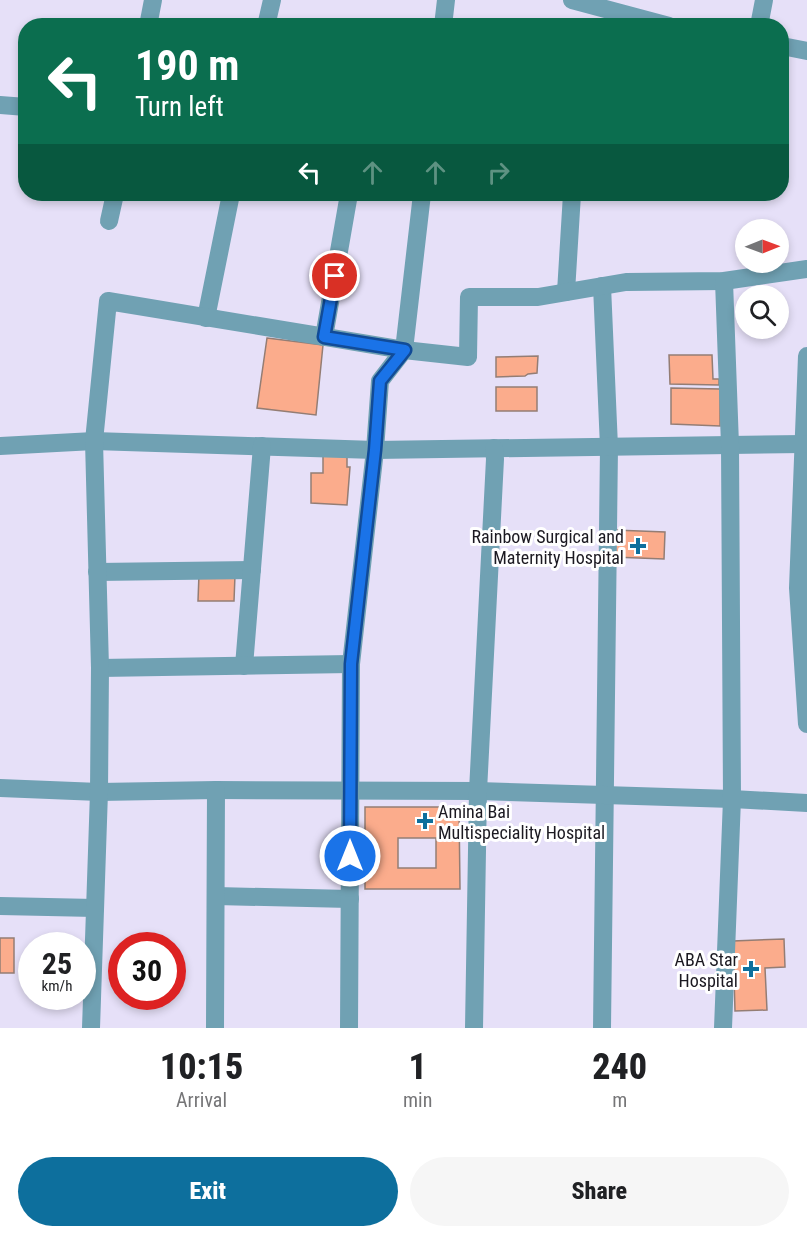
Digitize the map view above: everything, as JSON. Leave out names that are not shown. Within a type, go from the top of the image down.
[{"type":"street","points":[[150,18],[153,0]]},
{"type":"street","points":[[268,18],[272,0]]},
{"type":"street","points":[[443,18],[446,0]]},
{"type":"street","points":[[572,0],[639,18]]},
{"type":"street","points":[[761,18],[764,0]]},
{"type":"street","points":[[789,47],[807,51]]},
{"type":"street","points":[[0,105],[18,106]]},
{"type":"street","points":[[110,221],[114,201]]},
{"type":"street","points":[[206,318],[230,201]]},
{"type":"street","points":[[324,337],[348,201]]},
{"type":"street","points":[[349,1028],[351,664],[375,450],[380,381],[405,350],[421,201]]},
{"type":"street","points":[[566,292],[572,201]]},
{"type":"street","points":[[91,1028],[99,792],[100,668],[94,441],[108,301],[405,350],[468,357],[469,297],[538,297],[626,282],[724,281],[807,269]]},
{"type":"street","points":[[723,1028],[732,799],[730,445],[724,281]]},
{"type":"street","points":[[602,286],[609,447],[602,1028]]},
{"type":"street","points":[[807,356],[803,444],[803,587],[807,724]]},
{"type":"street","points":[[0,446],[94,441],[375,450],[803,444]]},
{"type":"street","points":[[244,666],[262,446]]},
{"type":"street","points":[[474,1028],[478,791],[494,448]]},
{"type":"street","points":[[97,572],[252,570]]},
{"type":"street","points":[[100,668],[351,664]]},
{"type":"street","points":[[0,788],[99,792],[478,791],[807,803]]},
{"type":"street","points":[[216,790],[216,1028]]},
{"type":"street","points":[[216,896],[350,899]]},
{"type":"street","points":[[0,906],[95,908]]},
{"type":"building","points":[[267,338],[323,345],[316,415],[257,408]]},
{"type":"building","points":[[669,355],[712,355],[713,379],[719,379],[719,385],[670,384]]},
{"type":"building","points":[[538,356],[537,373],[525,376],[496,377],[496,357]]},
{"type":"building","points":[[496,387],[537,387],[537,411],[496,411]]},
{"type":"building","points":[[671,388],[720,389],[720,426],[671,424]]},
{"type":"building","points":[[323,453],[347,454],[347,467],[350,467],[347,505],[311,503],[311,473],[323,473]]},
{"type":"building","points":[[614,530],[665,532],[664,559],[613,557]]},
{"type":"building","points":[[199,574],[235,575],[234,601],[198,601]]},
{"type":"building","points":[[365,807],[459,807],[460,889],[365,889]],"holes":[[[398,838],[436,838],[436,868],[398,868]]]},
{"type":"building","points":[[0,938],[14,938],[14,973],[0,973]]},
{"type":"building","points":[[784,939],[785,967],[765,968],[767,1010],[735,1011],[733,941]]},
{"type":"place","name":"Rainbow Surgical and Maternity Hospital","points":[[638,546]]},
{"type":"place","name":"Amina Bai Multispeciality Hospital","points":[[425,821]]},
{"type":"place","name":"ABA Star Hospital","points":[[751,969]]},
{"type":"route","points":[[335,276],[324,337],[405,350],[380,381],[375,450],[351,664],[350,856]]}]
